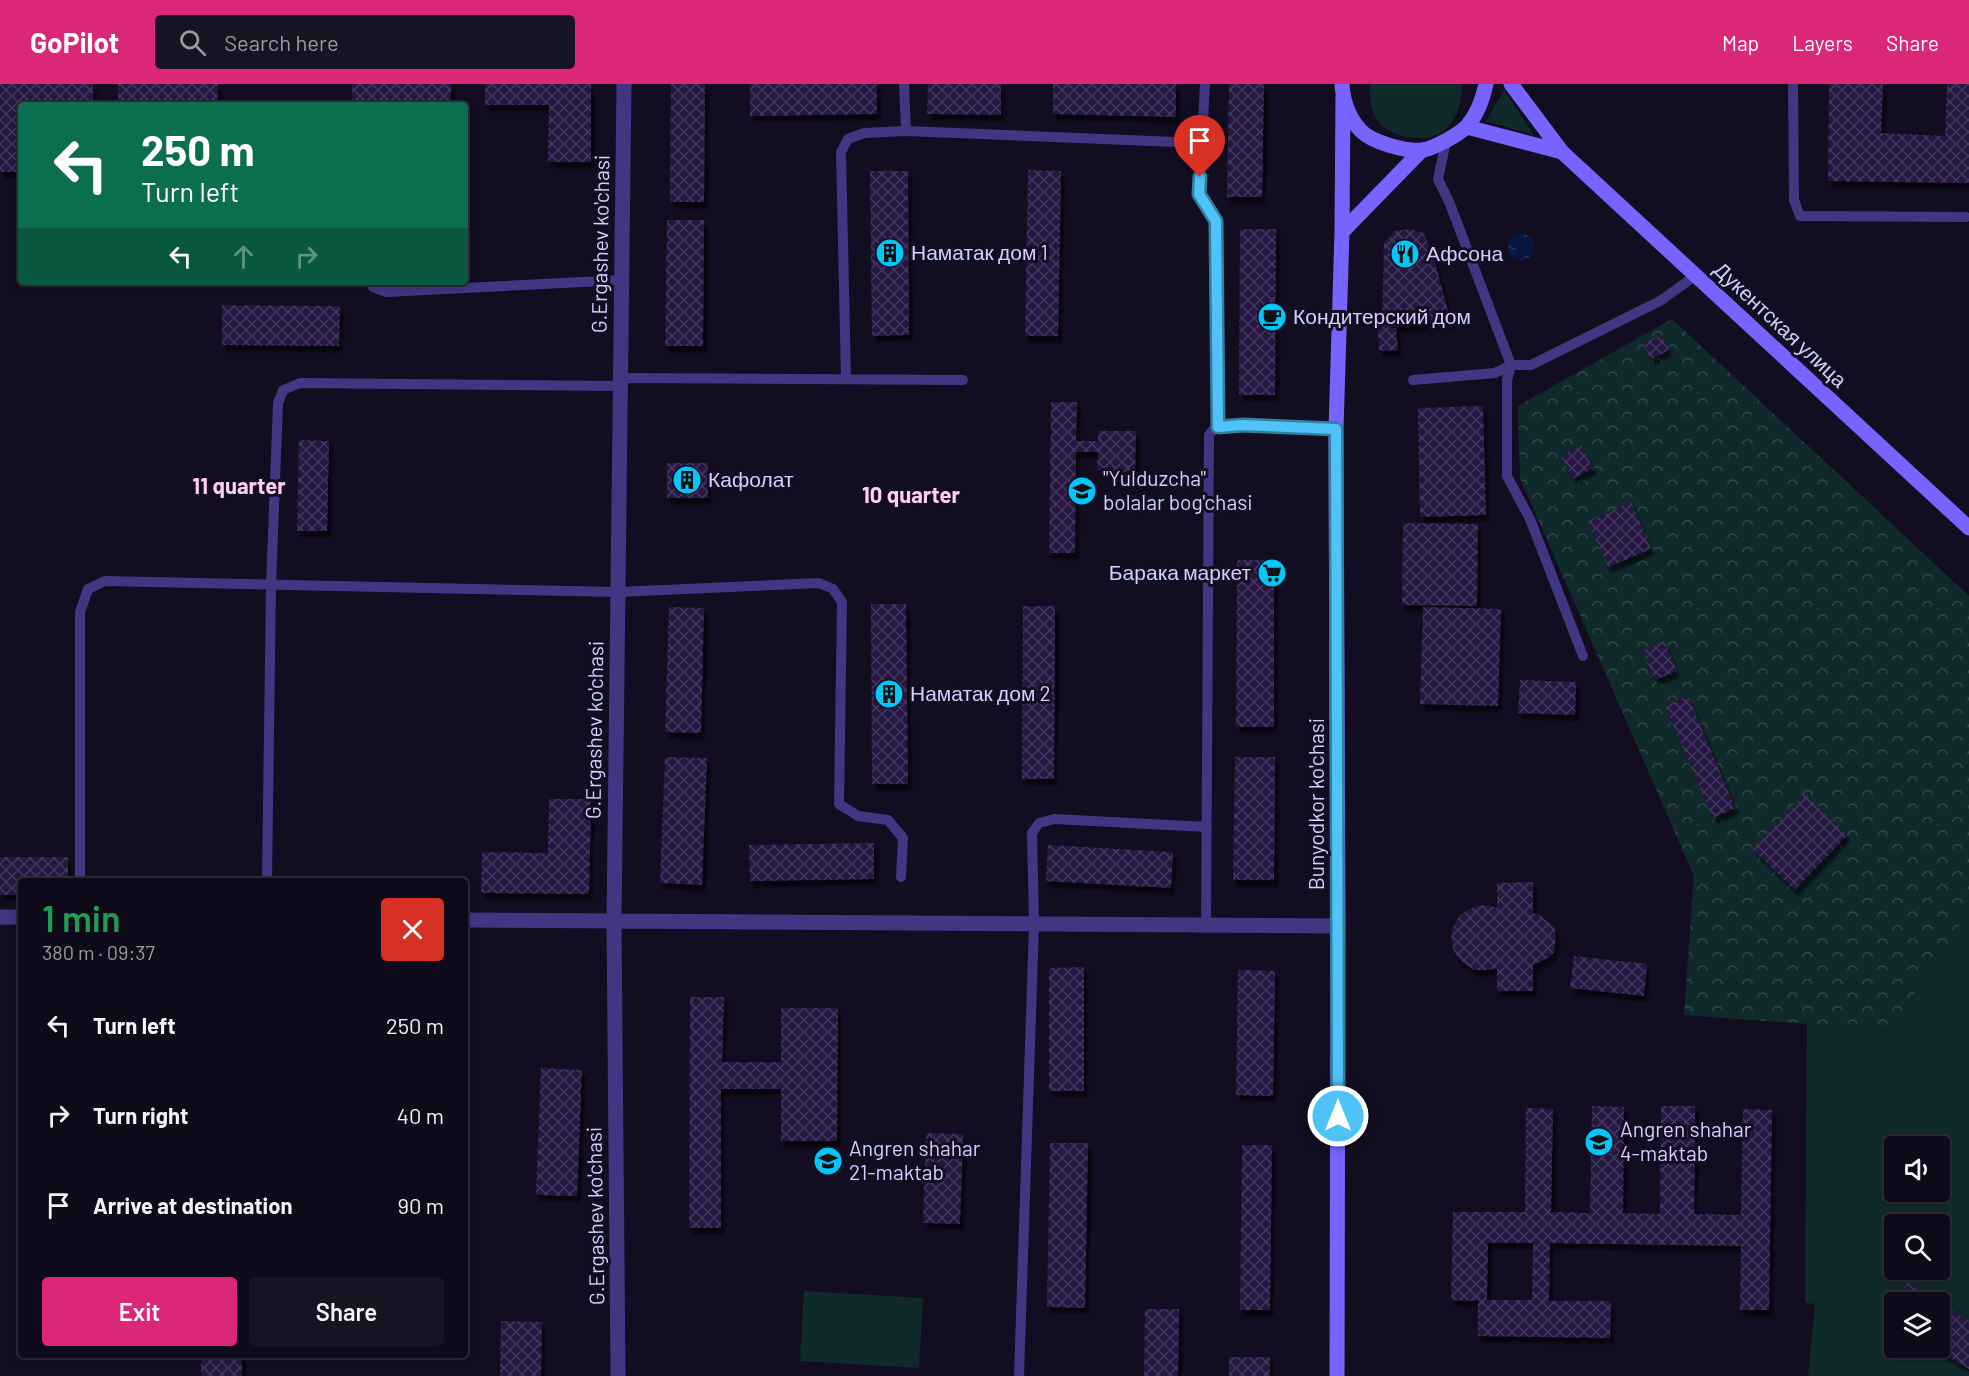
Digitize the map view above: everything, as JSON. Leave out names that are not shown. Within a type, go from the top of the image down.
[{"type":"main road","points":[[1342,232],[1422,150],[1446,141],[1467,127],[1483,99],[1486,84]]},
{"type":"main road","name":"Дукентская улица","points":[[1511,84],[1562,152],[1969,528]]},
{"type":"main road","points":[[1342,90],[1350,116],[1361,132],[1384,145],[1422,150]]},
{"type":"main road","name":"Bunyodkor ko'chasi","points":[[1337,1376],[1336,429],[1342,232],[1342,90]]},
{"type":"main road","points":[[1467,127],[1562,152]]},
{"type":"street","name":"G.Ergashev ko'chasi","points":[[618,1376],[614,921],[624,84]]},
{"type":"street","points":[[0,917],[18,917]]},
{"type":"street","points":[[468,920],[1338,926]]},
{"type":"lane","points":[[904,84],[906,130]]},
{"type":"lane","points":[[1205,84],[1199,194],[1216,221],[1218,427]]},
{"type":"lane","points":[[1793,84],[1794,200],[1800,216],[1966,217]]},
{"type":"lane","points":[[846,379],[841,152],[848,139],[864,133],[906,130],[1201,143]]},
{"type":"lane","points":[[1446,141],[1438,180],[1450,204],[1511,365],[1507,380],[1507,476],[1530,519],[1583,656]]},
{"type":"lane","points":[[1413,380],[1495,373],[1511,365],[1531,365],[1660,301],[1695,276]]},
{"type":"lane","points":[[371,285],[386,292],[622,280]]},
{"type":"lane","points":[[267,878],[271,585],[278,403],[283,390],[300,383],[963,380]]},
{"type":"lane","points":[[1206,925],[1208,440],[1213,430],[1218,427],[1243,425],[1336,429]]},
{"type":"lane","points":[[80,878],[80,612],[88,588],[105,581],[618,592],[819,584],[833,590],[842,602],[839,804],[858,816],[888,820],[903,838],[901,877]]},
{"type":"lane","points":[[1019,1376],[1034,924],[1032,833],[1039,823],[1054,819],[1207,827]]},
{"type":"green space","points":[[1370,84],[1462,84],[1459,107],[1448,127],[1430,137],[1418,138],[1396,134],[1386,129],[1378,121],[1372,109]]},
{"type":"green space","points":[[1504,90],[1534,135],[1486,121]]},
{"type":"green space","points":[[1672,319],[1969,596],[1969,911],[1891,1030],[1684,1015],[1694,876],[1520,478],[1518,406]]},
{"type":"green space","points":[[1969,911],[1969,1376],[1808,1376],[1815,1304],[1805,1303],[1807,1024],[1891,1030]]},
{"type":"green space","points":[[804,1291],[923,1298],[919,1368],[800,1361]]},
{"type":"water","points":[[1521,234],[1530,238],[1534,247],[1530,256],[1521,260],[1512,256],[1508,247],[1512,238]]},
{"type":"building","points":[[0,84],[93,84],[93,102],[18,102],[18,172],[0,172]]},
{"type":"building","points":[[118,84],[218,84],[217,102],[118,102]]},
{"type":"building","points":[[352,84],[451,84],[451,102],[352,102]]},
{"type":"building","points":[[485,84],[591,84],[591,162],[548,162],[549,105],[485,105]]},
{"type":"building","points":[[671,84],[705,84],[704,202],[670,202]]},
{"type":"building","points":[[750,84],[877,84],[877,114],[750,116]]},
{"type":"building","points":[[928,84],[1001,84],[1001,115],[927,114]]},
{"type":"building","points":[[1053,84],[1176,84],[1176,117],[1053,114]]},
{"type":"building","points":[[1229,84],[1264,84],[1262,197],[1227,197]]},
{"type":"building","points":[[1829,84],[1883,84],[1881,133],[1945,136],[1947,84],[1969,84],[1969,183],[1828,181]]},
{"type":"building","points":[[1028,170],[1061,171],[1058,336],[1025,336]]},
{"type":"building","name":"Наматак дом 1","points":[[870,171],[908,171],[909,335],[872,336]]},
{"type":"building","points":[[667,220],[704,220],[703,346],[665,346]]},
{"type":"building","points":[[1240,229],[1276,229],[1275,395],[1239,395]]},
{"type":"building","points":[[1409,229],[1423,233],[1431,248],[1451,322],[1385,328],[1396,328],[1398,350],[1379,351],[1378,329],[1382,329],[1384,243],[1395,231]]},
{"type":"building","points":[[222,305],[340,306],[339,346],[222,345]]},
{"type":"building","points":[[1661,335],[1669,350],[1651,359],[1643,344]]},
{"type":"building","points":[[1051,402],[1077,402],[1076,441],[1098,441],[1098,431],[1136,431],[1135,472],[1097,471],[1098,452],[1076,452],[1075,553],[1049,553]]},
{"type":"building","points":[[1483,406],[1486,515],[1420,517],[1418,408]]},
{"type":"building","points":[[299,440],[329,441],[327,531],[297,531]]},
{"type":"building","points":[[1581,445],[1593,468],[1573,479],[1561,456]]},
{"type":"building","name":"Кафолат","points":[[667,463],[708,463],[708,498],[667,498]]},
{"type":"building","points":[[1631,502],[1651,549],[1608,567],[1588,521]]},
{"type":"building","points":[[1403,523],[1478,524],[1477,606],[1402,605]]},
{"type":"building","points":[[1237,560],[1274,560],[1274,727],[1236,727]]},
{"type":"building","name":"Наматак дом 2","points":[[871,604],[906,604],[908,784],[872,784]]},
{"type":"building","points":[[1023,606],[1055,606],[1054,779],[1022,779]]},
{"type":"building","points":[[669,607],[704,608],[701,733],[665,732]]},
{"type":"building","points":[[1423,607],[1501,609],[1498,706],[1420,704]]},
{"type":"building","points":[[1664,641],[1677,671],[1655,680],[1642,651]]},
{"type":"building","points":[[1520,680],[1576,682],[1575,715],[1518,713]]},
{"type":"building","points":[[1688,696],[1735,808],[1713,818],[1665,706]]},
{"type":"building","points":[[665,757],[707,758],[702,885],[660,883]]},
{"type":"building","points":[[1235,757],[1275,757],[1274,880],[1233,880]]},
{"type":"building","points":[[1805,794],[1847,835],[1795,890],[1752,849]]},
{"type":"building","points":[[549,799],[591,799],[589,894],[481,893],[482,852],[548,853]]},
{"type":"building","points":[[874,843],[874,879],[750,881],[749,845]]},
{"type":"building","points":[[1048,845],[1173,852],[1171,888],[1046,881]]},
{"type":"building","points":[[0,857],[68,857],[68,878],[18,878],[18,895],[0,895]]},
{"type":"building","points":[[1533,882],[1533,913],[1541,916],[1554,927],[1556,935],[1554,952],[1548,958],[1533,965],[1533,991],[1497,991],[1497,968],[1475,970],[1458,958],[1451,938],[1453,927],[1458,918],[1476,906],[1486,905],[1497,908],[1497,883]]},
{"type":"building","points":[[1574,956],[1647,964],[1644,996],[1570,988]]},
{"type":"building","points":[[1084,967],[1084,1091],[1049,1091],[1049,968]]},
{"type":"building","points":[[1238,970],[1275,971],[1273,1096],[1236,1095]]},
{"type":"building","points":[[690,997],[724,997],[722,1062],[781,1062],[781,1008],[838,1008],[837,1141],[781,1141],[781,1089],[721,1089],[721,1228],[689,1228]]},
{"type":"building","points":[[541,1068],[582,1070],[577,1196],[536,1195]]},
{"type":"building","points":[[1592,1106],[1624,1107],[1623,1213],[1660,1214],[1661,1106],[1695,1106],[1694,1214],[1741,1215],[1743,1109],[1772,1110],[1769,1310],[1740,1310],[1741,1246],[1550,1243],[1549,1301],[1611,1301],[1610,1338],[1478,1336],[1478,1301],[1451,1300],[1453,1212],[1525,1212],[1526,1108],[1553,1109],[1551,1212],[1590,1213]],"holes":[[[1488,1243],[1533,1243],[1532,1300],[1487,1300]]]},
{"type":"building","points":[[926,1133],[963,1134],[960,1224],[923,1223]]},
{"type":"building","points":[[1050,1143],[1088,1143],[1085,1308],[1047,1307]]},
{"type":"building","points":[[1242,1145],[1272,1145],[1270,1310],[1240,1310]]},
{"type":"building","points":[[1908,1283],[1922,1292],[1902,1292]]},
{"type":"building","points":[[1145,1309],[1179,1309],[1178,1376],[1144,1376]]},
{"type":"building","points":[[1950,1309],[1969,1321],[1969,1369],[1950,1357]]},
{"type":"building","points":[[501,1321],[542,1322],[541,1376],[500,1376]]},
{"type":"building","points":[[1229,1357],[1270,1357],[1270,1376],[1229,1376]]},
{"type":"building","points":[[201,1358],[242,1358],[242,1376],[201,1376]]},
{"type":"place","name":"Наматак дом 1","points":[[890,253]]},
{"type":"place","name":"Афсона","points":[[1405,254]]},
{"type":"place","name":"Кондитерский дом","points":[[1272,317]]},
{"type":"place","name":"Кафолат","points":[[687,480]]},
{"type":"place","name":"\"Yulduzcha\" bolalar bog'chasi","points":[[1082,491]]},
{"type":"place","name":"Барака маркет","points":[[1272,573]]},
{"type":"place","name":"Наматак дом 2","points":[[889,694]]},
{"type":"place","name":"Angren shahar 4-maktab","points":[[1599,1142]]},
{"type":"place","name":"Angren shahar 21-maktab","points":[[828,1161]]},
{"type":"district","name":"11 quarter","points":[[239,486]]},
{"type":"district","name":"10 quarter","points":[[911,495]]},
{"type":"route","points":[[1200,177],[1199,194],[1216,221],[1218,427],[1243,425],[1294,429],[1336,429],[1338,1116]]}]
